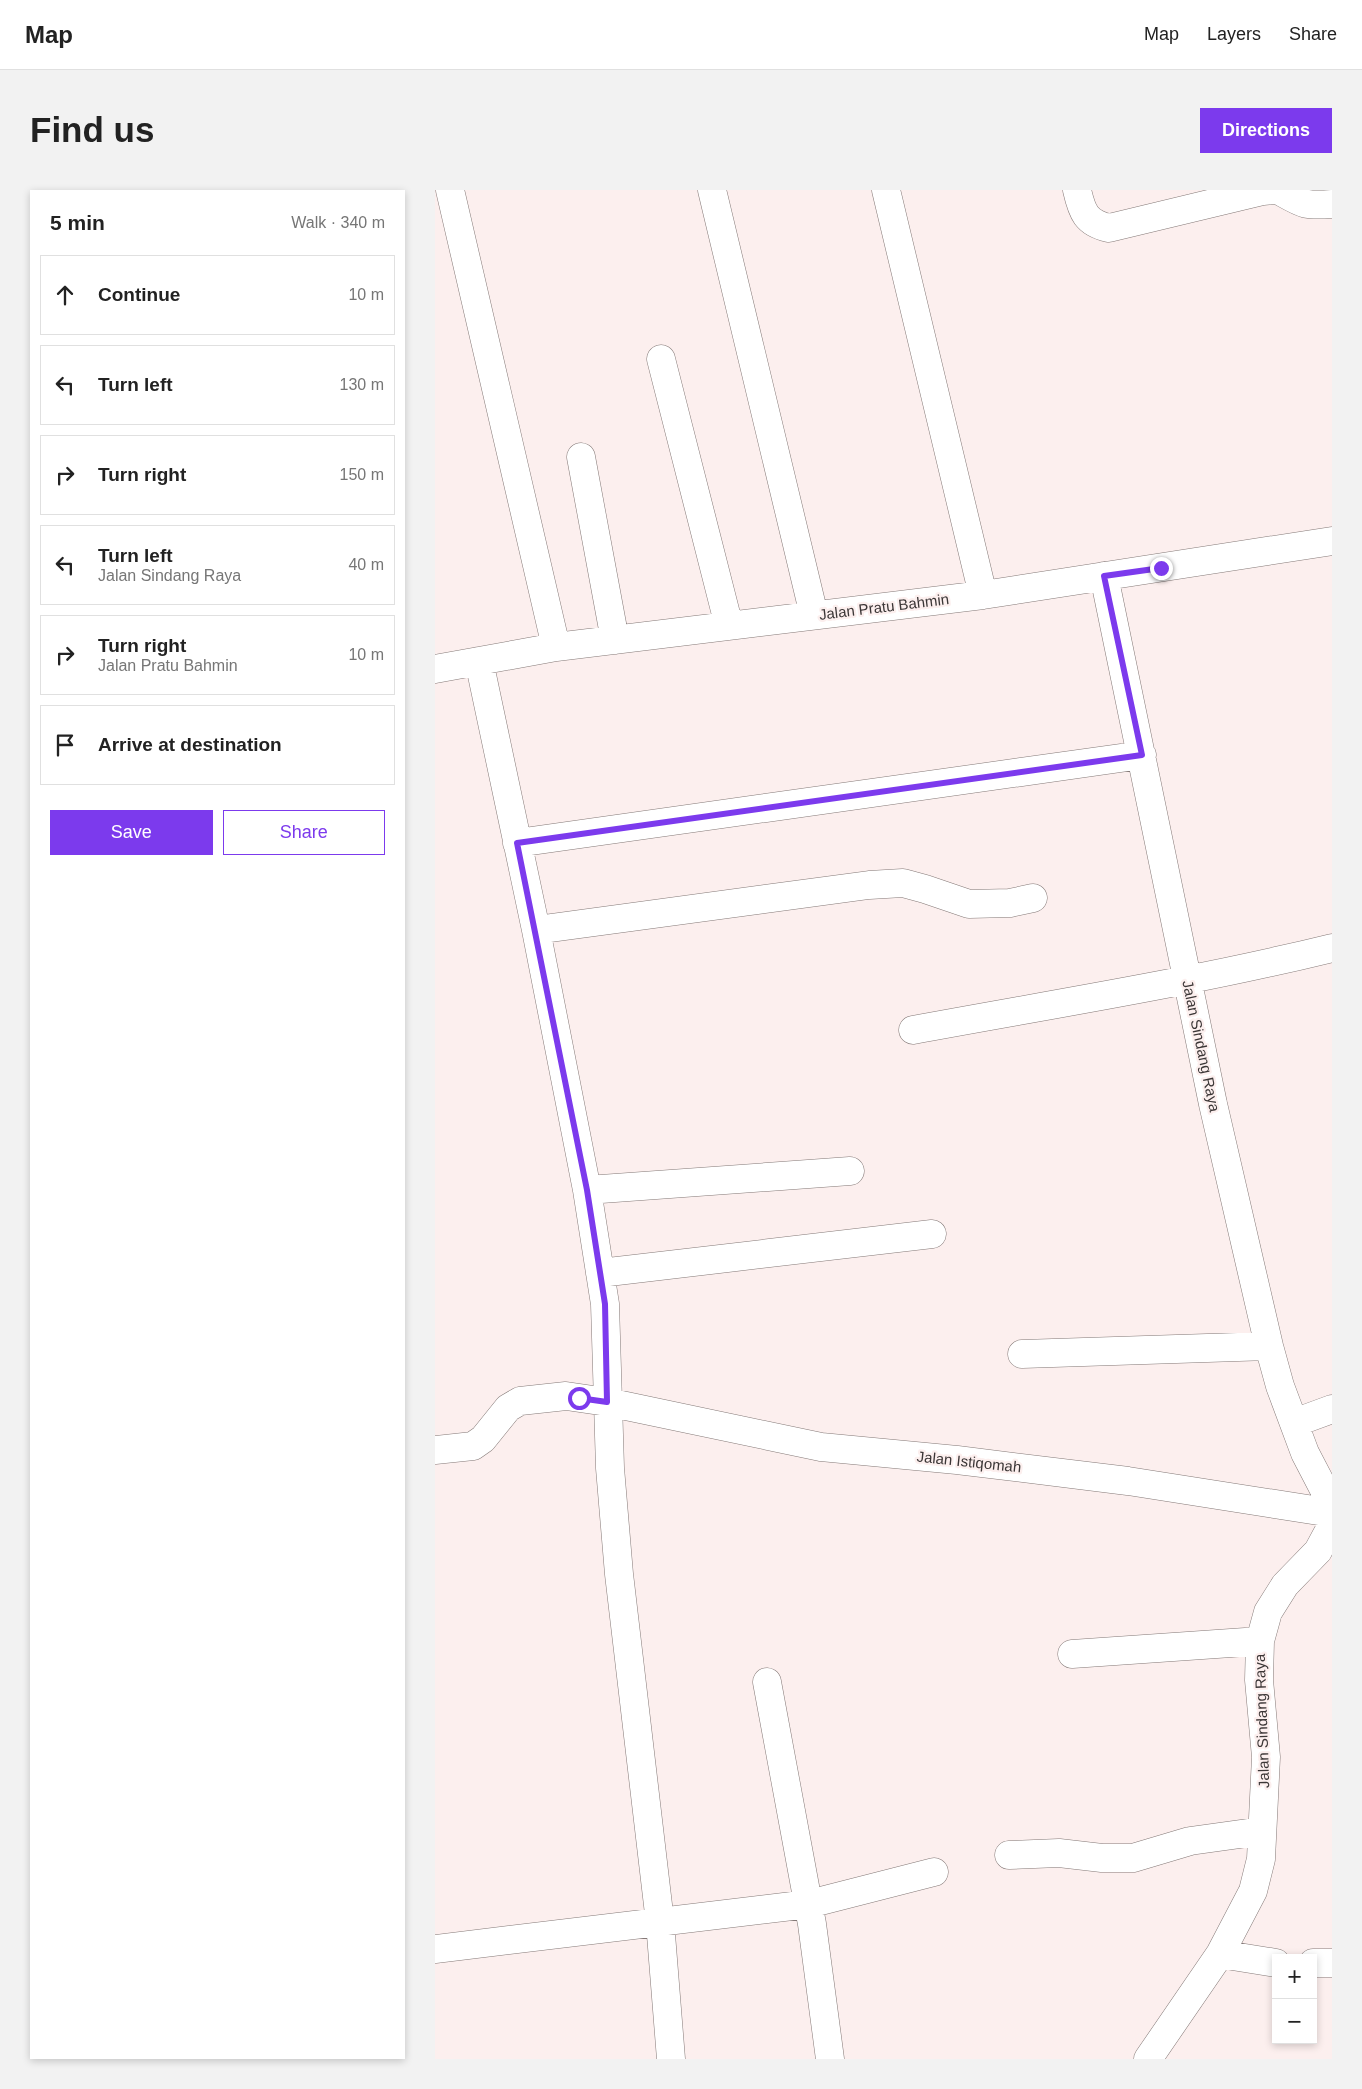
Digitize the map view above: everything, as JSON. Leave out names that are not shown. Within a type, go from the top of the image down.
[{"type":"street","points":[[450,190],[556,647]]},
{"type":"street","points":[[712,190],[814,615]]},
{"type":"street","points":[[886,190],[983,595]]},
{"type":"street","points":[[1077,190],[1082,210],[1095,225],[1109,228],[1263,191],[1276,190],[1299,203],[1311,206],[1332,204]]},
{"type":"street","points":[[661,359],[729,626]]},
{"type":"street","points":[[581,458],[615,640]]},
{"type":"street","name":"Jalan Pratu Bahmin","points":[[435,669],[556,647],[983,595],[1332,541]]},
{"type":"street","name":"Jalan Sindang Raya","points":[[1104,576],[1213,1104],[1269,1346],[1305,1453],[1332,1505]]},
{"type":"street","points":[[479,661],[536,930],[587,1190],[605,1304],[610,1468],[619,1574],[660,1922],[671,2059]]},
{"type":"street","points":[[517,843],[1142,755]]},
{"type":"street","points":[[536,930],[869,885],[903,883],[969,904],[1010,903],[1033,898]]},
{"type":"street","points":[[913,1030],[1187,980],[1332,948]]},
{"type":"street","points":[[587,1190],[850,1171]]},
{"type":"street","points":[[600,1273],[932,1234]]},
{"type":"street","points":[[1022,1354],[1269,1346]]},
{"type":"street","name":"Jalan Istiqomah","points":[[435,1450],[473,1446],[483,1439],[508,1408],[519,1401],[566,1396],[607,1402],[821,1447],[957,1460],[1127,1481],[1332,1513]]},
{"type":"street","points":[[1294,1423],[1332,1409]]},
{"type":"street","name":"Jalan Sindang Raya","points":[[1148,2059],[1221,1954],[1253,1891],[1261,1859],[1266,1757],[1259,1680],[1260,1641],[1269,1612],[1285,1585],[1318,1551],[1332,1525]]},
{"type":"street","points":[[1071,1654],[1260,1641]]},
{"type":"street","points":[[767,1682],[809,1904],[830,2059]]},
{"type":"street","points":[[1009,1855],[1059,1853],[1102,1858],[1133,1858],[1190,1841],[1263,1831]]},
{"type":"street","points":[[435,1949],[809,1904],[934,1872]]},
{"type":"street","points":[[1221,1954],[1272,1962]]},
{"type":"street","points":[[1317,1963],[1332,1963]]},
{"type":"route","points":[[579,1398],[607,1402],[605,1304],[587,1190],[517,843],[1142,755],[1104,576],[1161,568]]}]
